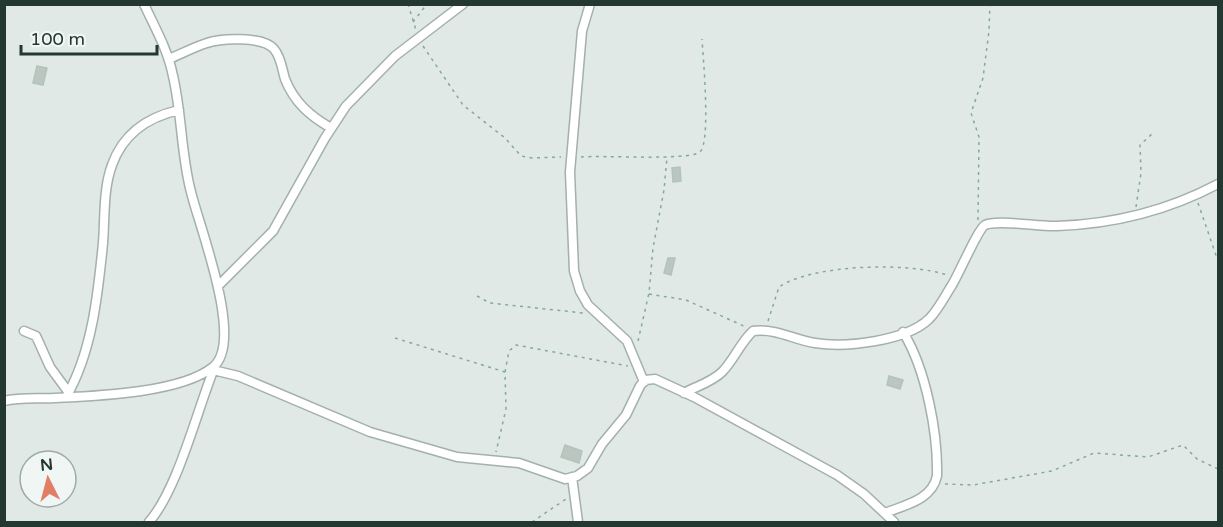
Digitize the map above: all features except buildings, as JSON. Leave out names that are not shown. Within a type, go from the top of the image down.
[{"type":"street","points":[[144,4],[169,59],[179,110],[190,190],[208,242],[223,309],[221,354],[183,453],[157,512],[149,522]]},
{"type":"street","points":[[218,286],[273,231],[331,128],[368,83],[418,38],[463,4]]},
{"type":"street","points":[[590,4],[582,31],[571,158],[574,271],[580,291],[599,317],[627,341],[644,382]]},
{"type":"street","points":[[169,59],[208,42],[234,40],[265,43],[273,47],[288,85],[301,106],[311,116],[331,128]]},
{"type":"street","points":[[68,395],[80,371],[89,330],[112,165],[137,129],[147,120],[179,110]]},
{"type":"street","points":[[684,393],[715,378],[724,370],[746,337],[760,330],[809,342],[864,343],[903,332],[929,320],[956,279],[979,230],[995,223],[1031,227],[1077,225],[1136,217],[1160,211],[1218,184]]},
{"type":"street","points":[[24,332],[36,336],[50,367],[68,395]]},
{"type":"street","points":[[885,513],[926,496],[935,484],[937,462],[925,390],[914,350],[903,332]]},
{"type":"street","points":[[4,401],[135,391],[191,380],[214,368],[370,432],[457,457],[519,463],[565,479],[588,468],[602,444],[626,415],[644,382],[655,379],[837,475],[894,522]]},
{"type":"street","points":[[572,477],[578,522]]},
{"type":"path","points":[[408,4],[418,38],[463,105],[505,138],[521,156],[532,158],[697,154],[704,145],[702,39]]},
{"type":"path","points":[[413,22],[427,4]]},
{"type":"path","points":[[979,230],[979,137],[971,113],[983,78],[990,4]]},
{"type":"path","points":[[1136,217],[1141,173],[1140,144],[1153,133]]},
{"type":"path","points":[[632,353],[641,330],[650,294],[653,248],[664,190],[667,156]]},
{"type":"path","points":[[1195,196],[1218,261]]},
{"type":"path","points":[[650,294],[694,303],[760,330],[779,287],[803,275],[842,269],[888,268],[924,270],[956,279]]},
{"type":"path","points":[[477,296],[490,303],[575,312],[599,317]]},
{"type":"path","points":[[395,338],[505,372]]},
{"type":"path","points":[[494,459],[506,409],[505,372],[509,351],[516,345],[638,368]]},
{"type":"path","points":[[935,484],[973,485],[1052,471],[1094,453],[1148,457],[1183,445],[1197,459],[1218,469]]},
{"type":"path","points":[[532,522],[573,492]]}]
